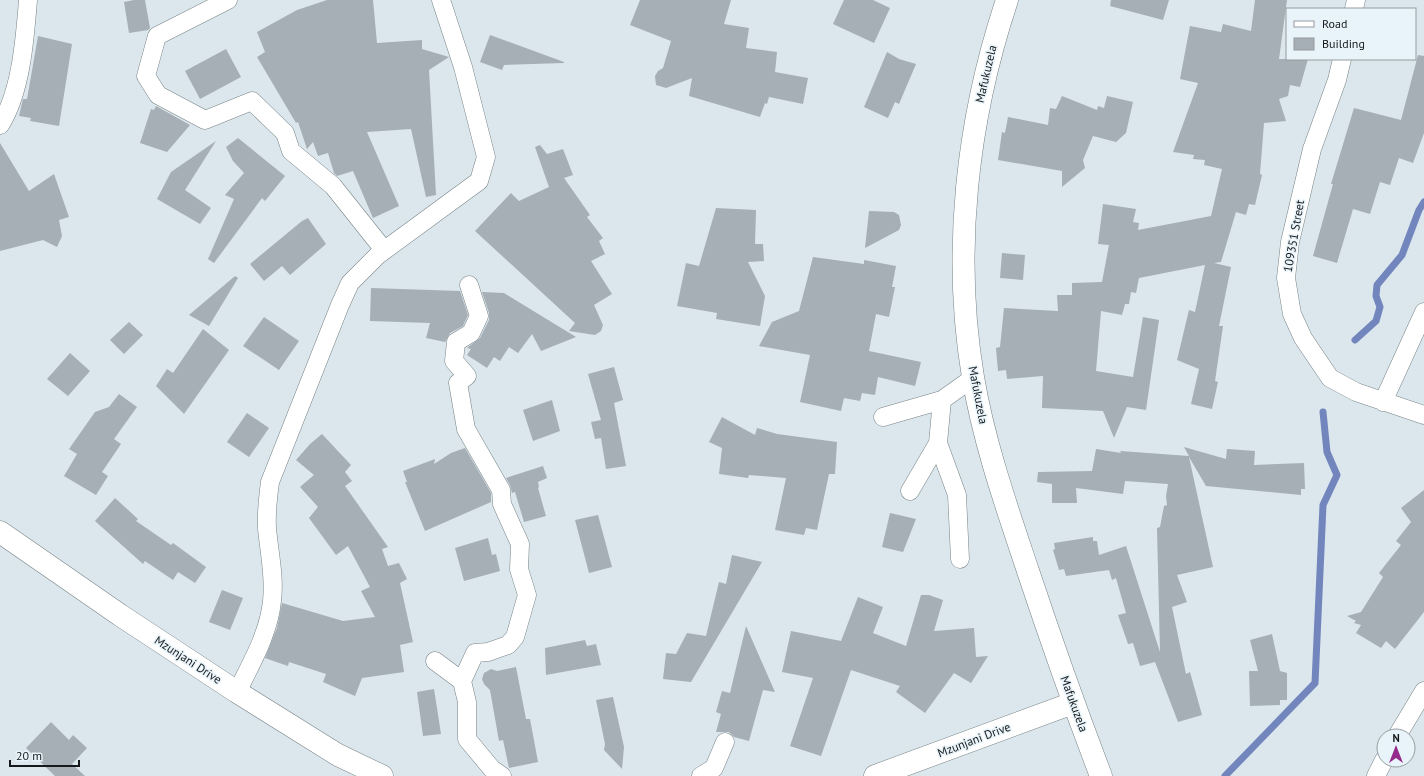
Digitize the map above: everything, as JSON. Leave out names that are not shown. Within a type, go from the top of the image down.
[{"type":"main road","name":"Mafukuzela","points":[[1007,0],[991,46],[978,108],[968,180],[964,243],[967,315],[973,378],[1004,500],[1073,703],[1101,776]]},
{"type":"main road","name":"Mzunjani Drive","points":[[0,532],[120,615],[237,692],[338,755],[382,776]]},
{"type":"main road","name":"Mzunjani Drive","points":[[876,776],[1073,703]]},
{"type":"street","points":[[0,125],[17,82],[25,45],[28,0]]},
{"type":"street","points":[[228,0],[157,36],[146,76],[158,95],[205,120],[252,101],[285,133],[291,151],[333,186],[384,250]]},
{"type":"street","points":[[237,692],[253,660],[270,615],[272,580],[266,505],[270,482],[345,294],[354,279],[384,250],[479,181],[486,157],[463,67],[441,0]]},
{"type":"street","name":"109351 Street","points":[[1342,60],[1337,80],[1312,149],[1290,242],[1286,278],[1292,314],[1303,338],[1330,378],[1356,392],[1424,415]]},
{"type":"street","points":[[469,285],[479,316],[471,333],[456,342],[454,360],[467,376],[458,383],[466,429],[501,490],[502,504],[520,544],[519,568],[527,595],[515,638],[508,646],[488,652],[475,653],[462,681],[467,702],[467,739],[492,769],[502,776]]},
{"type":"street","points":[[1383,402],[1424,312]]},
{"type":"street","points":[[883,416],[942,400],[973,378]]},
{"type":"street","points":[[910,491],[938,443],[942,400]]},
{"type":"street","points":[[938,443],[957,495],[960,559]]},
{"type":"street","points":[[435,661],[462,681]]},
{"type":"street","points":[[1402,728],[1424,690]]},
{"type":"street","points":[[701,776],[714,768],[725,742]]},
{"type":"building","points":[[145,0],[150,28],[148,30],[129,33],[124,2]]},
{"type":"building","points":[[327,0],[373,0],[377,43],[422,40],[422,49],[449,57],[429,70],[436,195],[426,197],[411,129],[367,132],[399,206],[373,218],[353,171],[337,176],[334,173],[328,153],[318,156],[313,142],[307,149],[298,122],[296,123],[257,57],[265,52],[257,32],[297,10]]},
{"type":"building","points":[[640,0],[731,0],[724,24],[749,28],[746,48],[777,52],[775,72],[808,78],[803,104],[769,97],[760,117],[689,96],[692,78],[666,88],[656,85],[655,76],[658,71],[663,68],[671,41],[630,25]]},
{"type":"building","points":[[844,0],[873,0],[890,8],[874,43],[833,24]]},
{"type":"building","points":[[1111,0],[1169,0],[1163,20],[1110,6]]},
{"type":"building","points":[[1255,0],[1287,0],[1279,59],[1308,60],[1300,87],[1290,85],[1288,96],[1279,99],[1286,121],[1264,123],[1260,174],[1262,175],[1255,205],[1249,204],[1246,215],[1236,212],[1221,262],[1214,263],[1231,267],[1219,326],[1223,326],[1215,381],[1218,382],[1212,409],[1191,404],[1199,369],[1177,360],[1189,310],[1195,312],[1205,265],[1139,278],[1136,293],[1131,292],[1129,304],[1125,304],[1122,315],[1101,311],[1096,371],[1133,377],[1143,317],[1159,320],[1146,410],[1127,407],[1114,438],[1103,411],[1042,408],[1043,376],[1007,379],[1006,370],[998,371],[996,348],[1000,347],[1004,308],[1058,311],[1057,295],[1072,295],[1072,283],[1102,282],[1109,245],[1098,244],[1103,204],[1136,209],[1133,222],[1139,223],[1138,230],[1211,216],[1222,169],[1204,165],[1205,160],[1193,159],[1194,155],[1173,152],[1198,83],[1180,79],[1190,26],[1221,32],[1223,24],[1251,31]]},
{"type":"building","points":[[490,35],[564,63],[504,65],[502,70],[480,62]]},
{"type":"building","points":[[38,36],[72,44],[59,126],[30,121],[31,118],[19,116],[23,99],[27,99]]},
{"type":"building","points":[[226,49],[241,77],[200,99],[185,71]]},
{"type":"building","points":[[887,52],[899,59],[916,64],[899,104],[895,102],[888,118],[864,107]]},
{"type":"building","points":[[1418,55],[1424,56],[1424,133],[1413,163],[1399,158],[1390,185],[1380,182],[1370,214],[1353,209],[1337,263],[1313,256],[1333,184],[1331,184],[1354,108],[1401,120]]},
{"type":"building","points":[[1062,96],[1097,110],[1098,106],[1104,108],[1107,96],[1133,102],[1126,133],[1116,142],[1093,136],[1083,160],[1085,168],[1062,187],[1062,171],[998,160],[1002,132],[1005,133],[1008,117],[1048,125],[1050,108],[1056,109]]},
{"type":"building","points":[[156,106],[190,125],[167,152],[140,143],[151,109],[154,110]]},
{"type":"building","points":[[238,138],[285,176],[265,201],[262,198],[214,263],[208,259],[234,199],[225,195],[244,173],[233,161],[226,147]]},
{"type":"building","points":[[216,141],[185,190],[211,208],[200,224],[157,199],[171,172]]},
{"type":"building","points":[[0,143],[29,191],[54,174],[69,217],[59,220],[62,236],[57,247],[43,240],[0,251]]},
{"type":"building","points":[[540,145],[547,154],[563,149],[573,175],[564,178],[590,215],[587,217],[603,238],[599,241],[605,254],[591,261],[612,294],[594,305],[603,325],[601,331],[595,335],[569,331],[575,323],[475,231],[511,193],[519,201],[549,187],[535,147]]},
{"type":"building","points":[[716,208],[756,210],[755,244],[763,244],[764,261],[748,262],[765,296],[760,326],[716,319],[717,313],[677,306],[686,263],[699,266]]},
{"type":"building","points":[[869,211],[894,212],[899,215],[901,225],[899,230],[865,248]]},
{"type":"building","points":[[308,218],[326,244],[290,275],[282,266],[264,281],[250,264],[302,221]]},
{"type":"building","points":[[1002,253],[1025,255],[1023,280],[1000,278]]},
{"type":"building","points":[[813,257],[864,264],[864,260],[896,266],[892,287],[895,287],[889,317],[876,314],[869,351],[921,362],[915,386],[878,377],[875,395],[862,393],[860,401],[844,398],[841,411],[800,402],[810,355],[759,346],[772,322],[799,311]]},
{"type":"building","points":[[235,276],[238,278],[209,326],[189,315]]},
{"type":"building","points":[[371,288],[460,291],[468,315],[463,326],[450,333],[445,342],[426,338],[430,323],[370,321]]},
{"type":"building","points":[[482,292],[504,293],[576,337],[541,351],[532,334],[518,353],[509,347],[500,361],[494,357],[487,368],[467,355],[471,349],[467,348],[480,338],[489,320],[489,313]]},
{"type":"building","points":[[264,317],[299,341],[279,370],[243,346]]},
{"type":"building","points":[[129,322],[143,335],[124,354],[110,340]]},
{"type":"building","points":[[203,329],[229,350],[184,414],[156,386],[167,369],[173,373]]},
{"type":"building","points":[[70,353],[90,371],[68,396],[47,379]]},
{"type":"building","points":[[614,367],[623,400],[614,403],[626,466],[606,469],[601,438],[595,439],[591,422],[601,420],[588,374]]},
{"type":"building","points":[[119,394],[137,407],[114,439],[121,444],[102,472],[108,476],[96,495],[64,476],[77,454],[69,449],[95,412],[109,407]]},
{"type":"building","points":[[552,400],[560,431],[533,441],[523,410]]},
{"type":"building","points":[[247,413],[269,428],[249,457],[227,442]]},
{"type":"building","points":[[722,417],[755,435],[757,428],[777,434],[837,442],[835,474],[829,474],[817,530],[806,528],[804,535],[775,530],[786,478],[749,475],[748,478],[719,474],[722,448],[709,442]]},
{"type":"building","points":[[322,434],[351,465],[345,472],[352,481],[345,486],[388,547],[382,549],[388,566],[399,563],[407,579],[400,583],[413,642],[400,645],[404,672],[362,678],[355,696],[323,682],[326,674],[289,662],[288,666],[265,658],[277,628],[282,603],[343,621],[375,617],[361,591],[370,587],[348,546],[336,555],[309,518],[318,507],[300,487],[314,475],[296,460],[310,444]]},
{"type":"building","points":[[1184,447],[1226,459],[1227,449],[1255,451],[1254,465],[1304,463],[1305,489],[1301,489],[1301,495],[1206,486],[1189,457],[1213,567],[1177,575],[1187,602],[1172,607],[1186,674],[1190,672],[1202,715],[1178,722],[1155,662],[1140,666],[1133,643],[1128,644],[1118,615],[1126,613],[1116,578],[1112,580],[1109,570],[1066,576],[1064,569],[1059,570],[1053,550],[1055,549],[1054,543],[1093,537],[1093,541],[1097,541],[1099,555],[1126,546],[1160,652],[1157,528],[1160,527],[1164,506],[1167,505],[1166,496],[1168,484],[1125,481],[1123,494],[1076,488],[1077,503],[1052,503],[1052,484],[1037,482],[1038,472],[1092,471],[1096,449],[1121,453],[1120,451],[1189,456]]},
{"type":"building","points":[[465,448],[491,493],[491,502],[425,531],[405,482],[407,482],[403,471],[435,459],[434,464],[451,453]]},
{"type":"building","points":[[543,466],[547,478],[538,482],[538,488],[546,516],[524,522],[515,492],[512,493],[506,478]]},
{"type":"building","points":[[1424,490],[1424,612],[1395,649],[1386,641],[1381,648],[1356,633],[1361,625],[1354,623],[1356,621],[1347,616],[1361,612],[1383,577],[1379,573],[1401,545],[1396,541],[1411,522],[1401,508]]},
{"type":"building","points":[[115,498],[138,519],[136,521],[171,545],[173,543],[206,567],[195,583],[178,572],[173,580],[145,561],[143,564],[95,521]]},
{"type":"building","points":[[890,513],[916,519],[903,552],[882,547]]},
{"type":"building","points":[[598,515],[612,567],[589,573],[575,520]]},
{"type":"building","points":[[488,538],[492,555],[496,554],[500,571],[464,581],[455,548]]},
{"type":"building","points":[[732,555],[762,562],[691,682],[663,679],[666,653],[676,654],[687,633],[706,636],[719,582],[726,584]]},
{"type":"building","points":[[222,590],[243,598],[230,630],[209,622]]},
{"type":"building","points":[[921,595],[929,595],[943,600],[934,631],[974,628],[976,657],[988,656],[971,683],[954,673],[925,713],[896,692],[900,686],[851,670],[821,756],[790,746],[813,678],[782,672],[791,631],[841,641],[858,597],[883,607],[873,633],[906,646]]},
{"type":"building","points":[[746,626],[775,692],[763,690],[749,741],[734,737],[729,732],[716,732],[721,714],[716,712],[722,691],[730,693]]},
{"type":"building","points":[[1272,634],[1280,671],[1287,673],[1287,700],[1280,700],[1280,705],[1250,706],[1249,671],[1258,671],[1250,640]]},
{"type":"building","points":[[585,640],[587,646],[596,644],[601,665],[546,675],[545,648]]},
{"type":"building","points":[[516,667],[526,719],[530,719],[538,762],[509,768],[503,740],[499,741],[490,690],[484,684],[482,679],[484,673],[491,669],[497,671]]},
{"type":"building","points":[[434,689],[441,734],[423,736],[417,692]]},
{"type":"building","points":[[613,697],[624,747],[622,769],[604,750],[605,744],[596,700]]},
{"type":"building","points":[[51,722],[69,740],[73,735],[87,748],[72,764],[85,776],[55,776],[26,748]]},
{"type":"waterway","points":[[1355,340],[1376,321],[1380,307],[1376,296],[1377,285],[1402,255],[1419,210],[1424,202]]},
{"type":"waterway","points":[[1225,776],[1315,683],[1323,505],[1337,475],[1327,452],[1323,412]]}]
